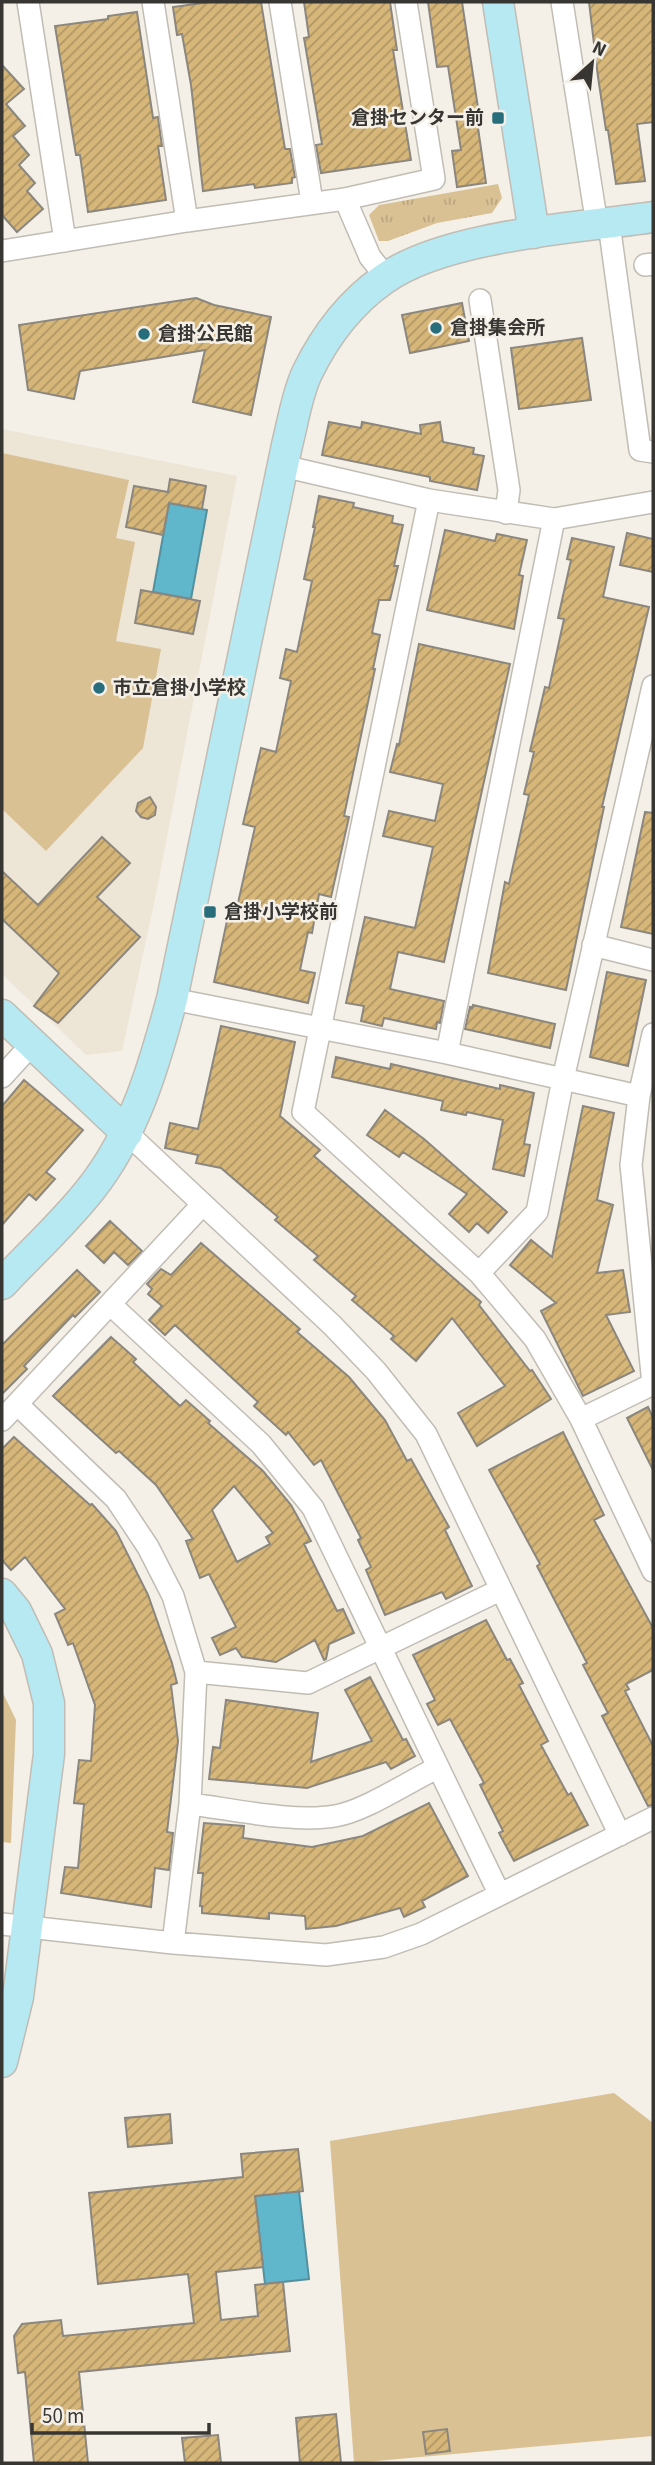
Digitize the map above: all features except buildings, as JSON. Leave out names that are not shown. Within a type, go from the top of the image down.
[{"type":"street","points":[[28,2],[65,241]]},
{"type":"street","points":[[153,2],[187,221]]},
{"type":"street","points":[[281,2],[312,202]]},
{"type":"street","points":[[2,251],[345,199],[433,178],[406,2]]},
{"type":"street","points":[[498,2],[534,233]]},
{"type":"street","points":[[562,2],[603,224],[640,450],[653,452]]},
{"type":"street","points":[[345,199],[370,257],[386,278]]},
{"type":"street","points":[[2,1284],[90,1189],[127,1133],[154,1066],[172,999],[283,466],[306,375],[327,337],[354,304],[386,278],[430,256],[534,233],[653,217]]},
{"type":"street","points":[[481,300],[509,490],[506,513]]},
{"type":"street","points":[[283,466],[429,500],[554,519],[653,502]]},
{"type":"street","points":[[429,500],[303,1112],[479,1273],[535,1339],[581,1419],[653,1571]]},
{"type":"street","points":[[446,1053],[554,519]]},
{"type":"street","points":[[479,1273],[537,1212],[563,1079],[653,686]]},
{"type":"street","points":[[593,944],[653,960]]},
{"type":"street","points":[[172,999],[446,1053],[639,1096]]},
{"type":"street","points":[[2,1016],[332,1325],[367,1362],[426,1434],[620,1835]]},
{"type":"street","points":[[581,1419],[653,1384],[631,1165],[639,1096],[653,1034]]},
{"type":"street","points":[[2,1077],[32,1044]]},
{"type":"street","points":[[2,1420],[203,1204]]},
{"type":"street","points":[[111,1305],[261,1444],[313,1508],[499,1893]]},
{"type":"street","points":[[17,1404],[116,1499],[148,1547],[173,1597],[196,1672],[190,1804],[173,1943]]},
{"type":"street","points":[[196,1672],[308,1683],[500,1590]]},
{"type":"street","points":[[2,1594],[16,1611],[37,1654],[49,1703],[49,1754],[14,1925],[18,1997],[2,2062]]},
{"type":"street","points":[[190,1804],[299,1818],[336,1816],[367,1804],[437,1768]]},
{"type":"street","points":[[14,1925],[173,1943],[326,1955],[384,1947],[421,1934],[653,1818]]},
{"type":"shaded area","name":"市立倉掛小学校","points":[[2,429],[237,476],[155,899],[122,1051],[86,1055],[2,974]]},
{"type":"green space","points":[[498,184],[502,198],[492,213],[437,223],[388,241],[379,241],[369,215],[379,205]]},
{"type":"green space","points":[[2,453],[129,480],[116,538],[135,542],[116,641],[161,649],[143,748],[46,851],[2,809]]},
{"type":"green space","points":[[2,1691],[16,1720],[11,1843],[2,1842]]},
{"type":"green space","points":[[614,2093],[653,2123],[653,2436],[354,2463],[330,2141]]},
{"type":"water","points":[[169,503],[207,510],[191,599],[153,592]]},
{"type":"water","points":[[299,2191],[309,2279],[265,2284],[255,2196]]},
{"type":"place","name":"倉掛センター前","points":[[498,118]]},
{"type":"place","name":"倉掛集会所","points":[[436,328]]},
{"type":"place","name":"倉掛公民館","points":[[144,334]]},
{"type":"place","name":"市立倉掛小学校","points":[[99,688]]},
{"type":"place","name":"倉掛小学校前","points":[[210,912]]}]
